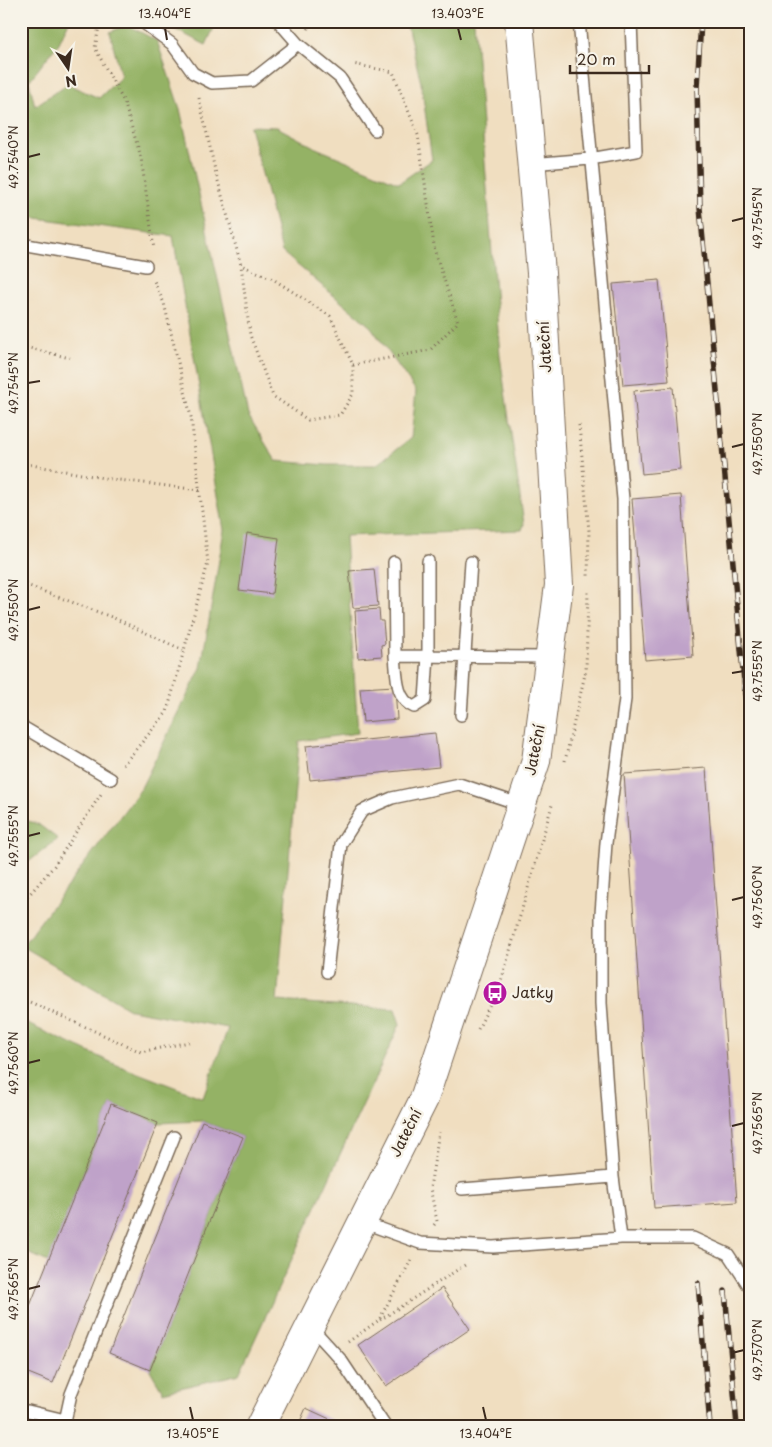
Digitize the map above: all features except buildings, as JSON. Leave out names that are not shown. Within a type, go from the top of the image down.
[{"type":"main road","name":"Jateční","points":[[260,1426],[424,1099],[536,761],[558,585],[541,272],[519,21]]},
{"type":"lane","points":[[141,21],[172,44],[193,73],[212,83],[251,81],[298,44]]},
{"type":"lane","points":[[278,21],[298,44],[340,78],[374,130]]},
{"type":"lane","points":[[579,21],[590,159],[623,499],[625,699],[606,843],[601,914],[601,1002],[613,1177],[621,1238]]},
{"type":"lane","points":[[531,164],[590,159],[636,151],[631,21]]},
{"type":"lane","points":[[21,244],[146,266]]},
{"type":"lane","points":[[394,562],[395,656],[401,697],[414,707],[426,700],[428,561]]},
{"type":"lane","points":[[461,715],[467,657],[471,562]]},
{"type":"lane","points":[[395,656],[549,657]]},
{"type":"lane","points":[[21,726],[111,779]]},
{"type":"lane","points":[[328,972],[341,844],[362,811],[392,798],[459,784],[522,805]]},
{"type":"lane","points":[[21,1412],[28,1411],[65,1423],[72,1394],[174,1137]]},
{"type":"lane","points":[[462,1189],[613,1177]]},
{"type":"lane","points":[[362,1222],[420,1243],[493,1247],[621,1238],[693,1238],[728,1254],[751,1289]]},
{"type":"lane","points":[[310,1326],[341,1360],[385,1426]]},
{"type":"path","points":[[21,904],[54,866],[111,779],[166,712],[208,563],[191,417],[164,303],[146,266],[155,251],[141,157],[124,102],[95,48],[100,21]]},
{"type":"path","points":[[312,56],[394,72],[418,135],[435,252],[458,322],[430,350],[353,365]]},
{"type":"path","points":[[193,73],[215,170],[241,265],[250,335],[273,396],[308,420],[340,415],[354,394],[353,365],[330,316],[273,279],[241,265]]},
{"type":"path","points":[[21,346],[70,358]]},
{"type":"path","points":[[21,463],[103,478],[200,490]]},
{"type":"path","points":[[21,583],[114,618],[183,650]]},
{"type":"path","points":[[21,998],[142,1052],[189,1042]]},
{"type":"path","points":[[380,1320],[493,1247]]},
{"type":"green space","points":[[21,21],[69,21],[59,43],[29,81],[35,106],[67,84],[99,98],[121,77],[110,32],[127,25],[157,41],[180,109],[248,415],[276,461],[327,465],[376,465],[411,438],[416,391],[371,327],[282,252],[250,126],[277,127],[316,148],[399,183],[432,160],[421,83],[406,21],[474,21],[500,356],[524,524],[522,530],[345,536],[358,733],[299,741],[277,1001],[395,1009],[400,1024],[239,1374],[163,1392],[150,1370],[243,1137],[202,1121],[158,1123],[111,1104],[48,1262],[26,1252],[21,1253],[21,1021],[117,1065],[203,1098],[228,1028],[131,1010],[22,946],[140,790],[201,668],[224,530],[173,236],[21,216]]},
{"type":"green space","points":[[167,21],[217,21],[206,45],[172,28]]},
{"type":"green space","points":[[21,819],[38,824],[58,839],[27,863],[21,863]]},
{"type":"railway","points":[[701,21],[697,87],[700,208],[751,757]]},
{"type":"railway","points":[[698,1283],[710,1426]]},
{"type":"railway","points":[[725,1291],[737,1426]]},
{"type":"place","name":"Jatky","points":[[495,993]]}]
